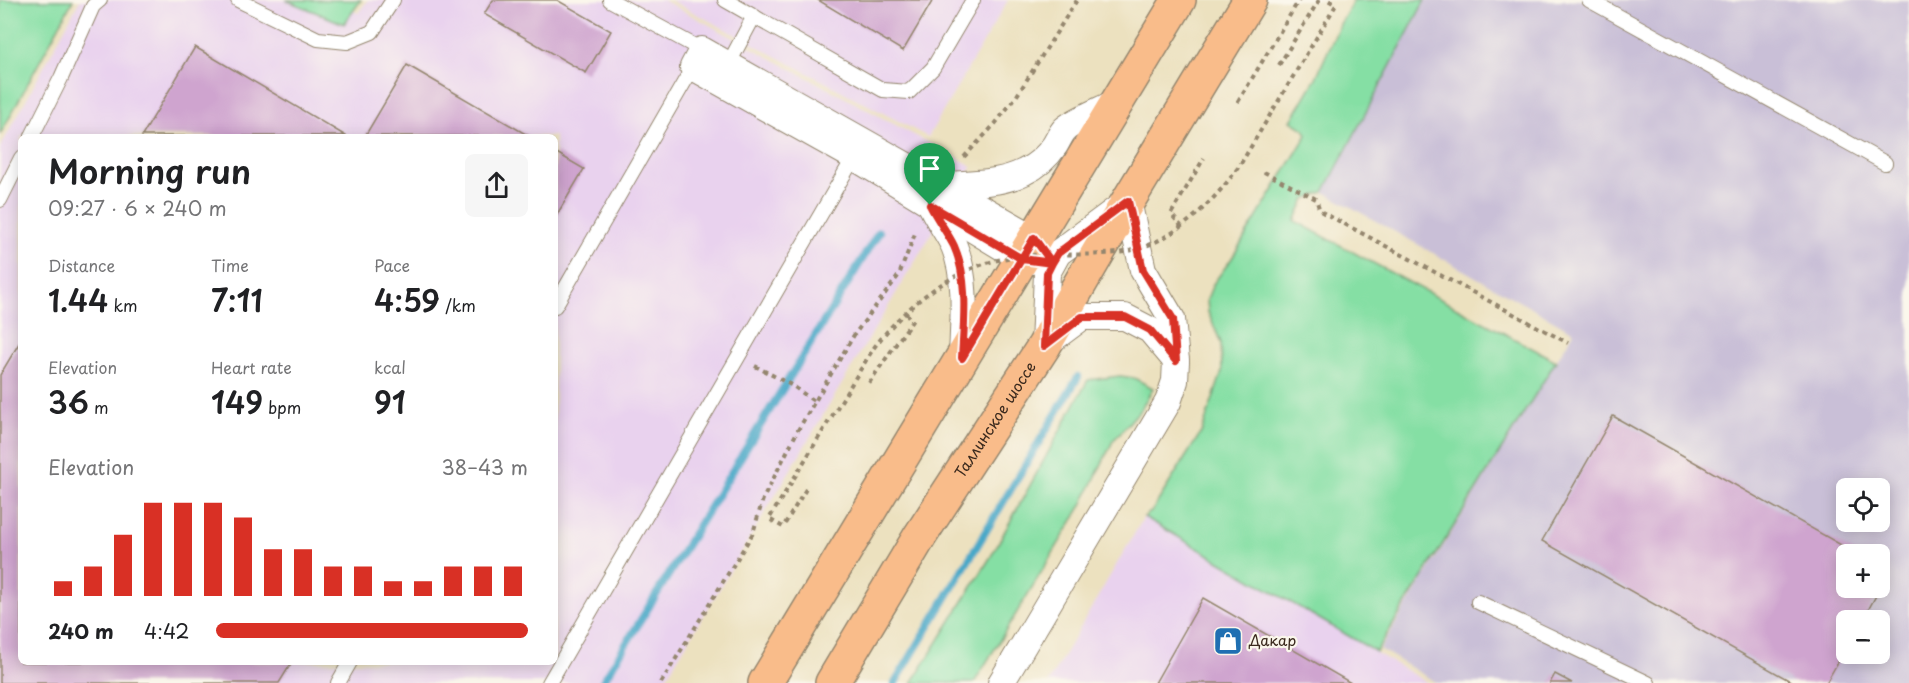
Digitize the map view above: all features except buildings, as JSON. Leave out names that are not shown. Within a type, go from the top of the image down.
[{"type":"main road","points":[[765,683],[962,358],[1036,253],[1118,101],[1179,0]]},
{"type":"main road","name":"Таллинское шоссе","points":[[832,683],[920,536],[1044,346],[1128,201],[1250,0]]},
{"type":"street","points":[[698,59],[728,65],[936,196],[1036,253],[1058,253],[1128,201],[1143,270],[1173,319],[1175,381],[1168,402],[1001,683]]},
{"type":"street","points":[[698,59],[854,157],[936,196],[1001,181],[1024,172],[1040,163],[1065,130],[1118,101]]},
{"type":"street","points":[[936,196],[954,246],[960,272],[964,305],[962,358]]},
{"type":"street","points":[[1036,253],[1047,273],[1044,346]]},
{"type":"street","points":[[1044,346],[1082,317],[1125,317],[1150,330],[1176,361]]},
{"type":"lane","points":[[33,134],[93,6],[100,0]]},
{"type":"lane","points":[[238,0],[318,39],[347,42],[372,32],[393,0]]},
{"type":"lane","points":[[558,301],[698,59],[610,0]]},
{"type":"lane","points":[[725,0],[883,90],[909,92],[933,68],[973,0]]},
{"type":"lane","points":[[1589,0],[1885,163]]},
{"type":"lane","points":[[728,65],[754,16]]},
{"type":"lane","points":[[549,683],[854,157]]},
{"type":"lane","points":[[0,200],[18,164]]},
{"type":"lane","points":[[1478,602],[1648,683]]},
{"type":"lane","points":[[338,683],[348,665]]},
{"type":"path","points":[[961,160],[995,124],[1016,97],[1077,0]]},
{"type":"path","points":[[1238,102],[1299,0]]},
{"type":"path","points":[[1279,64],[1319,0]]},
{"type":"path","points":[[806,489],[783,527],[769,519],[888,328],[932,291],[980,265],[1005,258],[1029,255],[1118,253],[1154,242],[1182,227],[1226,186],[1336,5],[1328,0]]},
{"type":"path","points":[[1182,227],[1171,214],[1204,158]]},
{"type":"path","points":[[1264,171],[1316,199],[1320,211],[1568,343]]},
{"type":"path","points":[[661,683],[753,533],[763,499],[784,455],[854,335],[899,275],[917,231]]},
{"type":"path","points":[[869,383],[912,321],[905,312]]},
{"type":"path","points":[[766,372],[794,386],[815,402]]},
{"type":"shaded area","points":[[80,0],[325,0],[358,13],[368,0],[663,0],[972,166],[663,683],[0,683],[0,148]]},
{"type":"shaded area","points":[[670,0],[1008,0],[928,137]]},
{"type":"shaded area","points":[[1425,0],[1909,0],[1909,683],[1437,683],[1380,649],[1574,332],[1324,192]]},
{"type":"shaded area","points":[[1144,517],[1428,683],[1048,683]]},
{"type":"green space","points":[[0,0],[73,0],[0,135]]},
{"type":"green space","points":[[286,0],[361,0],[344,24]]},
{"type":"green space","points":[[1351,0],[1425,0],[1324,192],[1305,199],[1295,221],[1556,361],[1376,652],[1144,517],[1152,511],[1202,431],[1222,372],[1221,343],[1208,312],[1207,299],[1213,284],[1232,258],[1307,135],[1304,129],[1291,121],[1315,80],[1340,24],[1353,2]]},
{"type":"green space","points":[[1120,376],[1134,378],[1153,388],[1141,409],[1113,441],[1081,507],[974,683],[912,683],[990,558],[1088,380]]},
{"type":"waterway","points":[[602,683],[879,232]]},
{"type":"waterway","points":[[895,683],[1078,377]]},
{"type":"place","name":"Дакар","points":[[1228,641]]},
{"type":"route","points":[[930,205],[954,246],[960,272],[964,305],[962,358],[1022,259],[1034,238],[1052,263],[1058,253],[1128,201],[1143,270],[1173,319],[1176,361],[1150,330],[1125,317],[1082,317],[1044,346],[1047,273],[1052,263],[1022,259],[930,205]]}]
